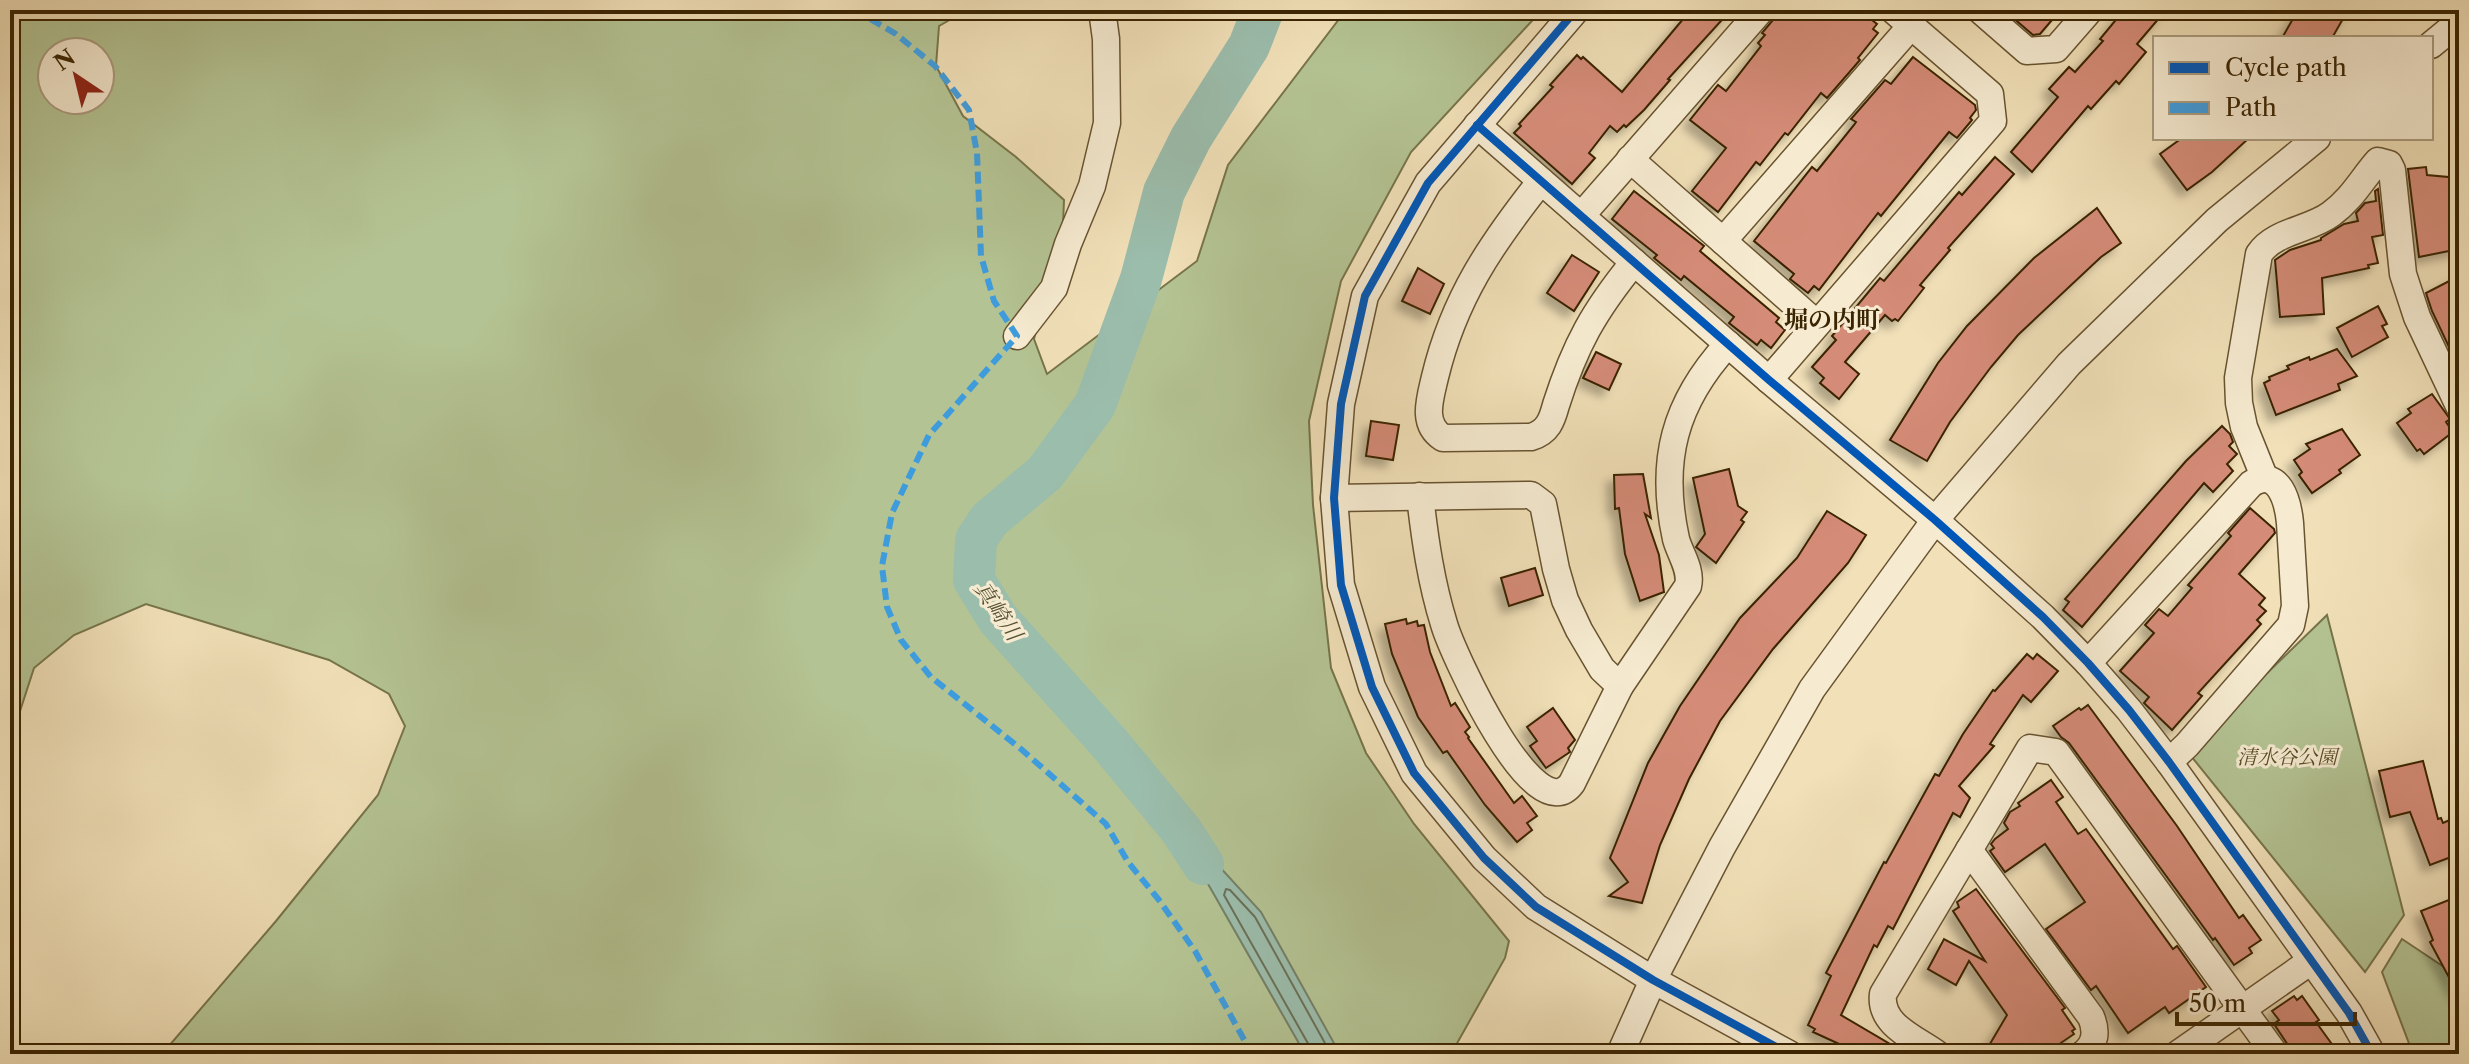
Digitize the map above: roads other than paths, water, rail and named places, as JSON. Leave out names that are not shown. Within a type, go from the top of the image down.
[{"type":"street","points":[[1017,336],[1054,288],[1092,186],[1107,123],[1106,39],[1102,10]]},
{"type":"street","points":[[1576,10],[1428,183],[1365,296],[1341,404],[1334,498],[1341,585],[1372,687],[1414,773],[1484,858],[1536,907],[1653,980],[1789,1054]]},
{"type":"street","points":[[1581,216],[1761,10]]},
{"type":"street","points":[[1980,10],[2027,51],[2056,49],[2090,10]]},
{"type":"street","points":[[1723,241],[1902,18],[1990,94],[1993,121],[1769,380]]},
{"type":"street","points":[[2433,43],[2459,22]]},
{"type":"street","points":[[1477,125],[1935,520],[2043,617],[2088,663],[2169,762],[2349,1013],[2372,1054]]},
{"type":"street","points":[[1620,1054],[1653,980],[1722,847],[1812,689],[1935,520],[2069,364],[2217,220],[2315,140]]},
{"type":"street","points":[[1630,159],[1817,324]]},
{"type":"street","points":[[2265,479],[2244,427],[2238,378],[2259,254],[2272,241],[2321,221],[2333,212],[2362,185],[2378,161],[2389,164],[2392,170],[2403,274],[2417,317],[2459,406]]},
{"type":"street","points":[[1541,181],[1501,231],[1458,307],[1442,350],[1431,395],[1428,419],[1436,434],[1443,438],[1531,437],[1544,431],[1552,419],[1579,341],[1634,262]]},
{"type":"street","points":[[1420,496],[1432,583],[1459,664],[1480,706],[1525,771],[1546,791],[1560,793],[1567,790],[1620,686],[1688,586],[1688,573],[1677,544],[1669,492],[1673,446],[1688,398],[1699,379],[1728,344]]},
{"type":"street","points":[[2088,663],[2251,484],[2265,479],[2273,480],[2279,486],[2289,511],[2294,616],[2286,634],[2169,762]]},
{"type":"street","points":[[1334,498],[1531,495],[1538,498],[1546,513],[1565,600],[1588,649],[1602,669],[1620,686]]},
{"type":"street","points":[[1937,1054],[1890,1022],[1882,1004],[1883,994],[2030,748],[2056,752],[2275,1054]]},
{"type":"street","points":[[1969,850],[2091,1017],[2096,1034],[2083,1054]]},
{"type":"street","points":[[2178,1054],[2311,961]]},
{"type":"water","points":[[1163,805],[1261,912],[1340,1054],[1305,1054]]},
{"type":"waterway","name":"真崎川","points":[[1203,864],[1181,830],[1110,744],[998,619],[974,580],[976,540],[989,520],[1045,473],[1095,405],[1141,279],[1164,192],[1191,138],[1249,46],[1263,10]]},
{"type":"district","name":"堀の内町","points":[[1832,319]]},
{"type":"park label","name":"清水谷公園","points":[[2287,757]]}]
